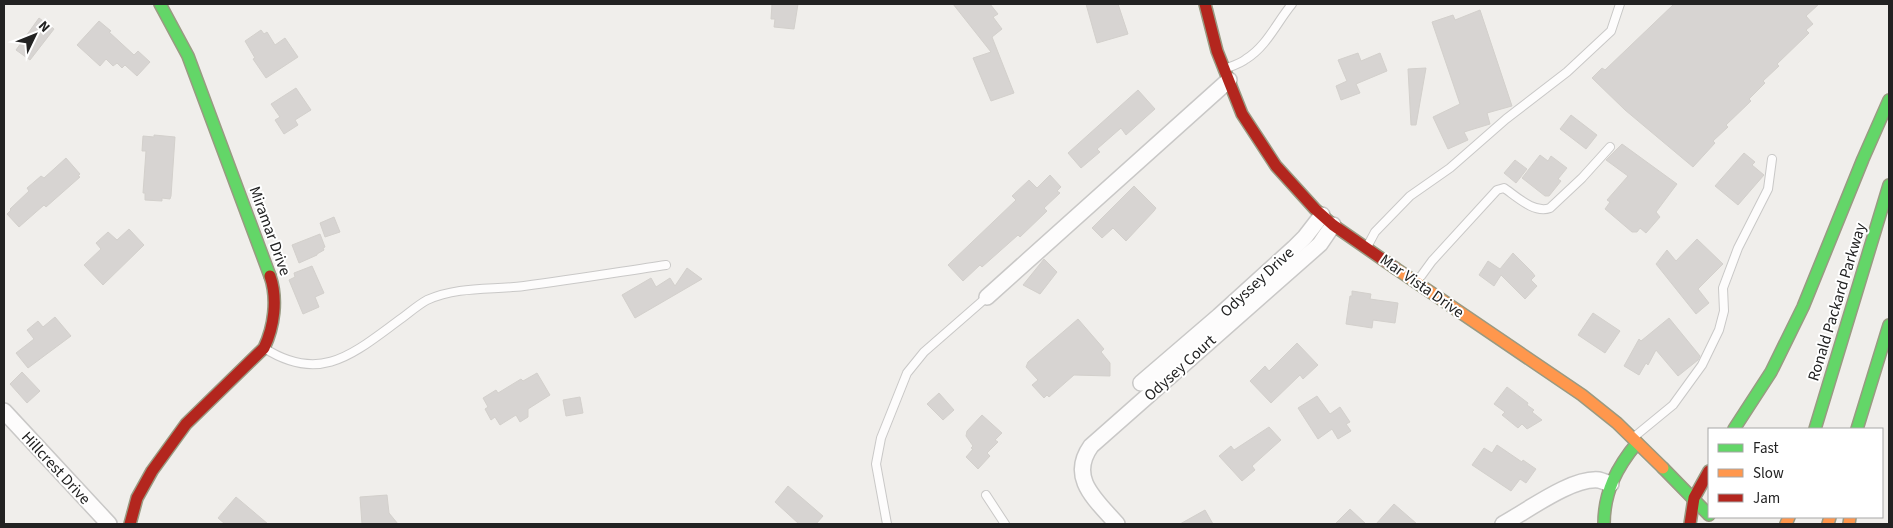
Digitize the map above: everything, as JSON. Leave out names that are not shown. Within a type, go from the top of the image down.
[{"type":"main road","name":"Miramar Drive","points":[[130,524],[137,498],[152,471],[183,427],[264,348],[270,335],[275,300],[272,282],[188,56],[160,4]]},
{"type":"main road","name":"Mar Vista Drive","points":[[1205,4],[1217,51],[1242,114],[1276,166],[1328,220],[1416,283],[1582,395],[1617,423],[1708,514]]},
{"type":"main road","points":[[1735,428],[1771,372],[1803,307],[1889,100]]},
{"type":"main road","name":"Ronald Packard Parkway","points":[[1815,428],[1889,184]]},
{"type":"main road","points":[[1857,428],[1889,325]]},
{"type":"main road","points":[[1865,428],[1877,366]]},
{"type":"main road","points":[[1604,524],[1605,503],[1611,484],[1617,469],[1634,441]]},
{"type":"main road","points":[[1690,524],[1694,498],[1708,473]]},
{"type":"street","points":[[986,297],[1226,75]]},
{"type":"street","name":"Odyssey Drive","points":[[1141,382],[1219,316],[1305,237],[1328,220]]},
{"type":"street","name":"Odysey Court","points":[[1117,524],[1084,482],[1082,460],[1091,446],[1320,244],[1328,220]]},
{"type":"street","name":"Hillcrest Drive","points":[[4,411],[109,524]]},
{"type":"street","points":[[1503,524],[1544,499],[1567,488],[1587,481],[1599,480],[1611,484]]},
{"type":"lane","points":[[1226,75],[1254,54],[1292,4]]},
{"type":"lane","points":[[1366,247],[1375,232],[1410,196],[1450,168],[1506,119],[1567,72],[1611,31],[1620,4]]},
{"type":"lane","points":[[1416,283],[1432,260],[1497,190],[1504,188],[1535,208],[1544,210],[1550,208],[1582,178],[1610,147]]},
{"type":"lane","points":[[1634,441],[1672,405],[1702,365],[1719,330],[1723,317],[1723,288],[1738,248],[1768,189],[1772,160]]},
{"type":"lane","points":[[264,348],[280,358],[310,364],[328,363],[352,354],[427,300],[460,290],[522,287],[666,265]]},
{"type":"lane","points":[[887,524],[879,490],[876,464],[881,438],[907,373],[924,352],[986,297]]},
{"type":"lane","points":[[986,495],[1004,524]]},
{"type":"building","points":[[772,4],[798,4],[794,29],[774,27],[775,19],[771,19]]},
{"type":"building","points":[[953,4],[990,4],[998,14],[993,17],[1002,29],[992,37],[1014,93],[991,101],[973,58],[991,52]]},
{"type":"building","points":[[1086,4],[1118,4],[1128,34],[1097,43]]},
{"type":"building","points":[[1674,4],[1819,4],[1806,16],[1813,24],[1806,30],[1809,33],[1777,64],[1779,66],[1763,81],[1765,83],[1749,99],[1751,101],[1726,125],[1728,127],[1713,141],[1715,143],[1693,167],[1625,110],[1592,78],[1602,68],[1605,70]]},
{"type":"building","points":[[1480,10],[1512,106],[1487,113],[1490,124],[1464,132],[1468,140],[1448,149],[1433,117],[1460,104],[1432,22],[1453,15],[1455,20]]},
{"type":"building","points":[[39,18],[54,29],[30,60],[16,50]]},
{"type":"building","points":[[99,21],[134,55],[138,51],[150,62],[137,76],[125,65],[122,68],[117,63],[113,66],[106,59],[100,66],[77,45]]},
{"type":"building","points":[[261,30],[264,34],[267,32],[275,45],[285,38],[298,57],[266,78],[253,59],[255,58],[245,41]]},
{"type":"building","points":[[1358,53],[1361,61],[1380,53],[1387,71],[1356,84],[1360,93],[1341,100],[1336,86],[1347,81],[1338,60]]},
{"type":"building","points":[[1426,68],[1416,125],[1411,125],[1408,69]]},
{"type":"building","points":[[296,88],[311,110],[295,120],[298,125],[284,134],[275,120],[280,117],[271,104]]},
{"type":"building","points":[[1138,90],[1155,109],[1126,135],[1121,128],[1097,149],[1100,152],[1081,168],[1068,153]]},
{"type":"building","points":[[1571,115],[1597,135],[1586,149],[1560,129]]},
{"type":"building","points":[[154,135],[175,137],[171,196],[170,199],[162,198],[162,201],[145,200],[145,193],[143,193],[146,151],[142,151],[143,136],[154,137]]},
{"type":"building","points":[[1622,144],[1677,184],[1656,212],[1660,217],[1646,233],[1640,228],[1637,232],[1632,232],[1605,209],[1610,202],[1607,200],[1628,176],[1606,160]]},
{"type":"building","points":[[1744,153],[1755,162],[1752,165],[1764,175],[1738,205],[1715,186]]},
{"type":"building","points":[[1540,155],[1548,161],[1551,156],[1567,168],[1558,179],[1561,181],[1549,196],[1545,196],[1522,178]]},
{"type":"building","points":[[66,158],[80,174],[78,176],[80,177],[46,207],[44,205],[19,227],[7,214],[10,209],[29,191],[27,188],[41,176],[44,178]]},
{"type":"building","points":[[1515,160],[1527,169],[1516,183],[1504,173]]},
{"type":"building","points":[[1050,175],[1061,187],[1057,191],[1060,193],[1044,208],[1047,211],[1020,237],[1018,235],[963,281],[948,265],[1016,200],[1012,196],[1029,180],[1037,188]]},
{"type":"building","points":[[1134,186],[1156,208],[1126,241],[1113,228],[1102,238],[1092,228]]},
{"type":"building","points":[[334,217],[340,232],[325,237],[320,223]]},
{"type":"building","points":[[129,229],[144,245],[103,285],[84,265],[101,249],[96,243],[108,232],[117,240]]},
{"type":"building","points":[[320,234],[325,247],[323,248],[324,250],[299,263],[292,245]]},
{"type":"building","points":[[1697,239],[1723,264],[1698,289],[1709,303],[1696,314],[1656,264],[1667,250],[1676,261]]},
{"type":"building","points":[[1513,253],[1535,276],[1531,280],[1537,286],[1525,299],[1501,275],[1494,286],[1479,275],[1488,261],[1500,269]]},
{"type":"building","points":[[1044,259],[1057,272],[1040,294],[1023,285]]},
{"type":"building","points":[[312,266],[324,293],[315,297],[319,307],[303,314],[289,280],[295,277],[294,273]]},
{"type":"building","points":[[687,268],[702,279],[635,318],[622,295],[651,278],[656,287],[670,278],[675,286]]},
{"type":"building","points":[[1352,291],[1371,294],[1370,299],[1398,303],[1395,323],[1373,320],[1372,328],[1346,324]]},
{"type":"building","points":[[1593,313],[1620,331],[1605,353],[1578,335]]},
{"type":"building","points":[[55,317],[71,336],[28,368],[16,353],[34,339],[27,330],[38,321],[43,327]]},
{"type":"building","points":[[1669,318],[1700,356],[1698,360],[1678,376],[1656,350],[1648,365],[1646,363],[1639,375],[1624,366],[1639,339],[1641,341]]},
{"type":"building","points":[[1078,319],[1104,349],[1101,352],[1110,363],[1110,376],[1074,375],[1049,397],[1047,395],[1044,398],[1032,385],[1038,380],[1026,367],[1028,362]]},
{"type":"building","points":[[1297,343],[1318,365],[1303,379],[1300,375],[1271,403],[1250,381],[1265,366],[1269,371]]},
{"type":"building","points":[[22,372],[40,391],[27,403],[10,384]]},
{"type":"building","points":[[537,373],[550,395],[528,409],[528,417],[520,422],[516,415],[500,425],[495,417],[491,420],[485,409],[488,407],[483,398],[496,390],[498,393],[521,379],[523,381]]},
{"type":"building","points":[[1507,387],[1528,403],[1527,405],[1534,410],[1532,412],[1542,420],[1527,429],[1522,424],[1518,428],[1502,415],[1505,412],[1494,404]]},
{"type":"building","points":[[939,393],[954,410],[943,420],[927,404]]},
{"type":"building","points":[[1317,396],[1330,414],[1340,407],[1350,422],[1346,424],[1351,431],[1338,439],[1332,429],[1318,439],[1298,408]]},
{"type":"building","points":[[580,397],[583,413],[566,416],[563,400]]},
{"type":"building","points":[[982,415],[1002,433],[995,440],[998,442],[987,453],[990,456],[978,469],[966,457],[973,449],[971,448],[973,446],[966,436],[967,431]]},
{"type":"building","points":[[1269,427],[1281,440],[1252,466],[1255,470],[1242,481],[1219,456],[1231,446],[1234,450]]},
{"type":"building","points":[[1497,445],[1536,469],[1526,483],[1520,479],[1511,491],[1472,465],[1484,448],[1492,453]]},
{"type":"building","points":[[788,486],[823,516],[816,524],[799,524],[775,502]]},
{"type":"building","points":[[387,495],[389,513],[398,524],[362,524],[360,497]]},
{"type":"building","points":[[236,497],[268,524],[225,524],[218,518]]},
{"type":"building","points":[[1394,504],[1417,524],[1376,524]]},
{"type":"building","points":[[1350,509],[1366,524],[1335,524]]},
{"type":"building","points":[[1205,510],[1213,524],[1180,524]]},
{"type":"traffic: fast","points":[[160,4],[188,56],[270,276]]},
{"type":"traffic: fast","points":[[1735,428],[1771,372],[1803,307],[1889,100]]},
{"type":"traffic: fast","points":[[1815,428],[1889,185]]},
{"type":"traffic: fast","points":[[1857,428],[1889,325]]},
{"type":"traffic: fast","points":[[1604,524],[1606,501],[1613,481],[1623,461],[1637,443]]},
{"type":"traffic: fast","points":[[1663,468],[1708,514]]},
{"type":"traffic: slow","points":[[1395,268],[1582,395],[1617,423],[1663,468]]},
{"type":"traffic: slow","points":[[1786,524],[1789,518]]},
{"type":"traffic: slow","points":[[1828,524],[1830,518]]},
{"type":"traffic: slow","points":[[1849,524],[1850,518]]},
{"type":"traffic: jam","points":[[1205,4],[1217,51],[1242,114],[1276,166],[1315,209],[1333,225],[1395,268]]},
{"type":"traffic: jam","points":[[130,524],[137,498],[152,471],[186,424],[264,348],[274,313],[274,294],[270,276]]},
{"type":"traffic: jam","points":[[1690,524],[1694,498],[1708,473]]}]
